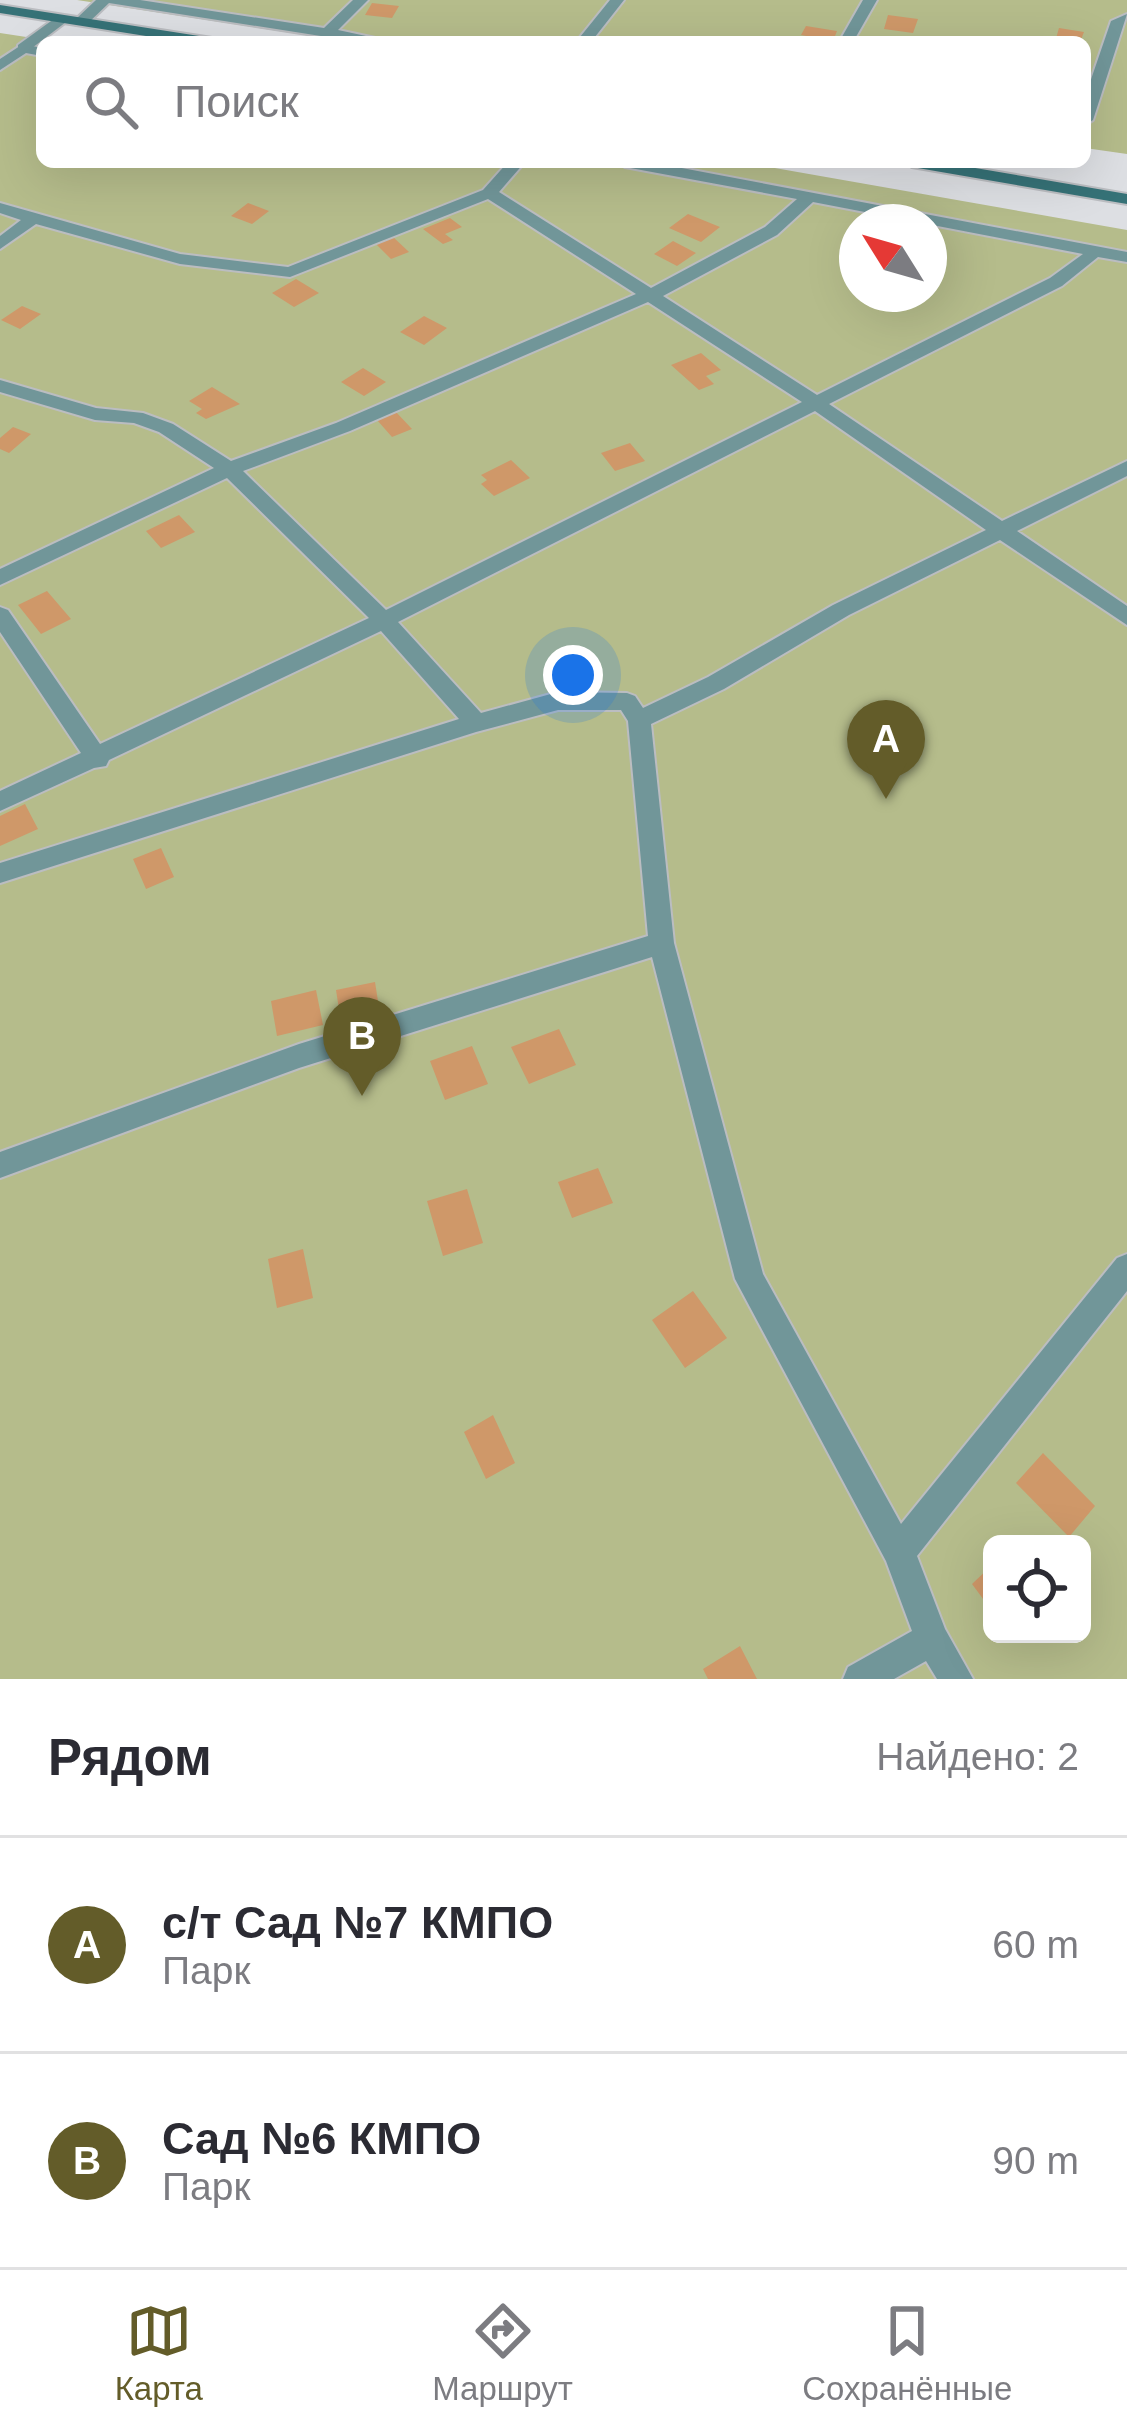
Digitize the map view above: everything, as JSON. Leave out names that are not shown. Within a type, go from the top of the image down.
[{"type":"main road","points":[[0,9],[173,36]]},
{"type":"main road","points":[[947,168],[1127,199]]},
{"type":"street","points":[[81,22],[104,0]]},
{"type":"street","points":[[113,0],[347,36]]},
{"type":"street","points":[[327,33],[361,0]]},
{"type":"street","points":[[588,36],[616,0]]},
{"type":"street","points":[[849,36],[870,0]]},
{"type":"street","points":[[1091,102],[1118,21],[1127,18]]},
{"type":"street","points":[[40,36],[63,19]]},
{"type":"street","points":[[0,66],[36,39]]},
{"type":"street","points":[[0,44],[36,51]]},
{"type":"street","points":[[0,208],[169,254],[258,272],[290,272],[489,193],[512,168]]},
{"type":"street","points":[[655,168],[1127,257]]},
{"type":"street","points":[[489,193],[815,402],[1127,617]]},
{"type":"street","points":[[0,578],[230,469],[343,427],[687,279],[771,231],[807,199]]},
{"type":"street","points":[[0,244],[34,218]]},
{"type":"street","points":[[0,802],[98,760],[383,620],[1056,282],[1090,257]]},
{"type":"street","points":[[0,386],[94,415],[136,417],[166,428],[230,469],[383,620],[476,723]]},
{"type":"street","points":[[639,720],[674,706],[841,610],[1127,468]]},
{"type":"street","points":[[0,615],[98,760]]},
{"type":"street","points":[[0,873],[476,723],[558,701],[627,702],[639,720],[661,944],[750,1279],[899,1552],[932,1639],[956,1679]]},
{"type":"street","points":[[0,862],[65,853]]},
{"type":"street","points":[[0,1165],[299,1056],[661,944]]},
{"type":"street","points":[[899,1552],[1127,1268]]},
{"type":"street","points":[[860,1679],[932,1639]]},
{"type":"green space","points":[[77,0],[1127,0],[1127,154],[1091,149],[1091,36],[312,36]]},
{"type":"green space","points":[[0,33],[36,38],[36,168],[775,168],[1127,230],[1127,1679],[0,1679]]},
{"type":"building","points":[[372,3],[399,6],[392,18],[365,15]]},
{"type":"building","points":[[888,15],[918,19],[913,33],[884,29]]},
{"type":"building","points":[[806,26],[837,31],[835,36],[801,35]]},
{"type":"building","points":[[1059,28],[1084,32],[1082,36],[1057,36]]},
{"type":"building","points":[[248,203],[269,211],[252,224],[231,216]]},
{"type":"building","points":[[688,214],[720,227],[701,242],[669,228]]},
{"type":"building","points":[[450,218],[462,227],[445,234],[453,240],[443,244],[423,229]]},
{"type":"building","points":[[392,236],[409,252],[391,259],[375,243]]},
{"type":"building","points":[[673,241],[696,253],[677,266],[654,254]]},
{"type":"building","points":[[296,279],[319,293],[294,307],[272,293]]},
{"type":"building","points":[[22,306],[41,314],[20,329],[1,320]]},
{"type":"building","points":[[424,316],[447,328],[424,345],[400,332]]},
{"type":"building","points":[[701,353],[721,370],[706,376],[714,384],[699,390],[671,365]]},
{"type":"building","points":[[363,368],[386,382],[364,396],[341,382]]},
{"type":"building","points":[[212,387],[240,404],[206,419],[196,413],[202,409],[189,401]]},
{"type":"building","points":[[396,412],[412,429],[392,437],[377,420]]},
{"type":"building","points":[[13,427],[31,434],[9,453],[0,449],[0,438]]},
{"type":"building","points":[[630,443],[645,461],[615,471],[601,453]]},
{"type":"building","points":[[511,460],[530,478],[494,496],[481,484],[487,480],[481,475]]},
{"type":"building","points":[[179,515],[195,532],[161,548],[146,531]]},
{"type":"building","points":[[47,591],[71,619],[41,634],[18,605]]},
{"type":"building","points":[[25,804],[38,829],[0,846],[0,816]]},
{"type":"building","points":[[161,848],[174,877],[146,889],[133,859]]},
{"type":"building","points":[[375,982],[380,1014],[341,1022],[336,990]]},
{"type":"building","points":[[316,990],[323,1025],[277,1036],[271,1001]]},
{"type":"building","points":[[559,1029],[576,1065],[529,1084],[511,1047]]},
{"type":"building","points":[[472,1046],[488,1084],[445,1100],[430,1061]]},
{"type":"building","points":[[598,1168],[613,1203],[572,1218],[558,1182]]},
{"type":"building","points":[[467,1189],[483,1243],[443,1256],[427,1201]]},
{"type":"building","points":[[303,1249],[313,1298],[277,1308],[268,1259]]},
{"type":"building","points":[[693,1291],[727,1338],[685,1368],[652,1320]]},
{"type":"building","points":[[493,1415],[515,1463],[486,1479],[464,1432]]},
{"type":"building","points":[[1043,1453],[1095,1506],[1067,1535],[1016,1483]]},
{"type":"building","points":[[983,1574],[983,1599],[972,1584]]},
{"type":"building","points":[[740,1646],[757,1679],[708,1679],[703,1669]]},
{"type":"place","name":"с/т Сад №7 КМПО","points":[[886,799]]},
{"type":"place","name":"Сад №6 КМПО","points":[[362,1096]]}]
